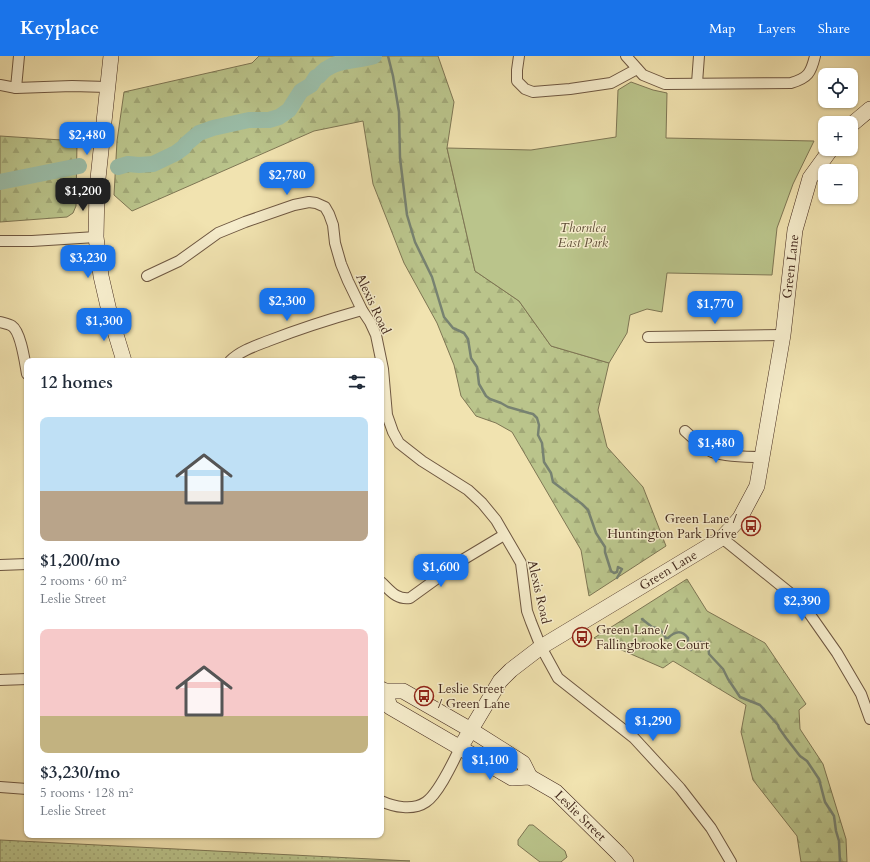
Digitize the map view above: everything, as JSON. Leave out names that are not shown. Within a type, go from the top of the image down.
[{"type":"main road","points":[[111,56],[97,188],[96,237],[101,276],[110,315],[123,358]]},
{"type":"main road","points":[[858,119],[870,109]]},
{"type":"main road","name":"Green Lane","points":[[460,748],[500,681],[511,670],[541,647],[722,538],[740,518],[757,486],[763,457],[782,335],[795,230],[810,178],[826,156]]},
{"type":"main road","name":"Leslie Street","points":[[384,690],[403,691],[470,730],[523,763],[530,777]]},
{"type":"main road","name":"Leslie Street","points":[[384,692],[390,707],[460,748],[512,778],[530,777],[556,792],[618,852],[626,862]]},
{"type":"street","points":[[16,88],[19,56]]},
{"type":"street","points":[[519,56],[517,81],[524,89],[533,92],[570,89],[611,83],[637,69]]},
{"type":"street","points":[[626,56],[643,75],[665,84],[790,83],[800,81],[807,76],[812,69],[815,56]]},
{"type":"street","points":[[697,83],[699,56]]},
{"type":"street","points":[[0,85],[16,88],[72,86],[107,87]]},
{"type":"street","name":"Alexis Road","points":[[147,276],[179,261],[218,233],[294,205],[308,202],[316,203],[325,207],[329,214],[341,264],[362,310],[376,335],[381,358]]},
{"type":"street","points":[[0,241],[32,241],[96,237]]},
{"type":"street","points":[[234,358],[246,350],[286,334],[319,322],[362,310]]},
{"type":"street","points":[[0,322],[12,326],[16,331],[24,360]]},
{"type":"street","points":[[648,337],[782,335]]},
{"type":"street","name":"Alexis Road","points":[[384,384],[387,415],[399,443],[422,461],[468,490],[482,503],[496,520],[521,563],[527,611],[541,647],[558,678],[634,738],[680,788],[711,828],[731,862]]},
{"type":"street","points":[[685,431],[702,446],[713,452],[763,457]]},
{"type":"street","points":[[384,585],[396,596],[410,598],[464,558],[504,535]]},
{"type":"street","points":[[722,538],[804,606],[837,653],[861,694],[870,718]]},
{"type":"street","points":[[0,565],[24,564]]},
{"type":"street","points":[[0,680],[24,679]]},
{"type":"street","points":[[384,802],[389,805],[408,807],[417,806],[426,802],[436,792],[460,748]]},
{"type":"street","points":[[0,787],[24,789]]},
{"type":"green space","points":[[259,56],[438,56],[454,102],[447,148],[475,271],[519,301],[551,346],[609,363],[598,410],[607,447],[643,487],[666,546],[589,596],[581,550],[512,432],[496,423],[476,416],[461,396],[454,365],[437,323],[404,263],[373,184],[363,121],[314,131],[132,211],[114,195],[117,141],[124,92],[252,63]]},
{"type":"green space","name":"Thornlea East Park","points":[[631,82],[653,90],[667,93],[666,138],[814,141],[793,184],[777,228],[772,275],[667,273],[662,312],[647,309],[630,315],[627,333],[609,363],[551,346],[519,301],[475,271],[447,148],[531,150],[616,137],[618,90]]},
{"type":"green space","points":[[0,136],[77,141],[76,206],[73,213],[67,217],[0,222]]},
{"type":"green space","points":[[687,579],[707,611],[765,643],[806,704],[799,710],[800,729],[823,764],[846,839],[847,862],[801,862],[797,836],[753,780],[741,732],[746,705],[673,661],[663,668],[594,638]]},
{"type":"green space","points":[[529,825],[533,825],[565,851],[567,857],[561,862],[540,862],[518,845],[518,840]]},
{"type":"green space","points":[[0,840],[410,861],[0,862]]},
{"type":"waterway","points":[[118,167],[128,164],[153,164],[176,153],[199,133],[213,128],[249,120],[269,120],[279,117],[289,110],[301,91],[311,85],[316,77],[330,67],[344,62],[374,56]]},
{"type":"waterway","points":[[388,56],[399,112],[400,158],[407,215],[415,242],[432,277],[444,317],[453,328],[464,333],[468,339],[471,358],[477,367],[479,384],[486,396],[508,407],[533,414],[537,418],[539,425],[538,435],[542,443],[544,462],[551,473],[553,482],[588,510],[596,533],[605,547],[605,552],[611,571],[614,573],[617,572],[618,567],[622,569],[617,578]]},
{"type":"waterway","points":[[0,182],[79,166]]},
{"type":"waterway","points":[[642,619],[652,627],[660,629],[666,638],[678,632],[686,635],[688,638],[688,646],[691,650],[697,642],[708,643],[709,654],[723,669],[740,697],[760,705],[778,725],[786,738],[800,756],[807,761],[819,779],[825,802],[834,816],[839,841],[840,862]]},
{"type":"place","name":"Green Lane / Huntington Park Drive","points":[[751,526]]},
{"type":"place","name":"Green Lane / Fallingbrooke Court","points":[[582,637]]},
{"type":"place","name":"Leslie Street / Green Lane","points":[[424,696]]}]
